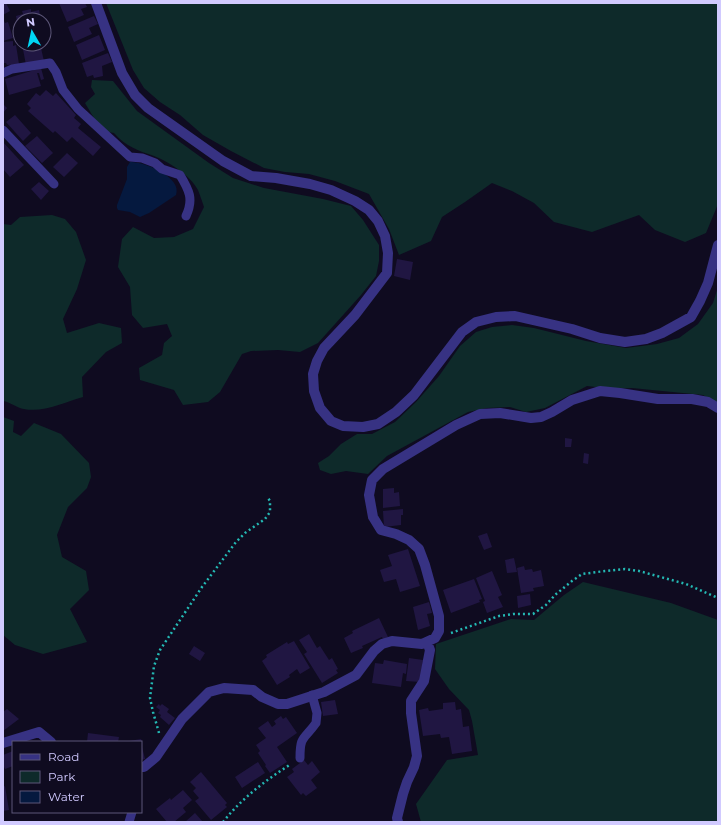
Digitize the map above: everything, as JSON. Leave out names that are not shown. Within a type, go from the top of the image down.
[{"type":"street","points":[[96,3],[122,73],[135,95],[148,108],[223,161],[251,176],[276,178],[310,184],[331,190],[355,201],[369,210],[378,221],[384,236],[388,253],[387,273],[355,315],[324,348],[317,361],[313,374],[314,391],[320,408],[331,421],[343,426],[364,427],[378,424],[396,412],[414,395],[462,332],[476,322],[496,317],[515,316],[572,329],[600,338],[626,342],[646,339],[662,333],[691,317],[708,283],[718,244]]},
{"type":"street","points":[[142,766],[156,758],[182,720],[209,692],[224,688],[253,690],[262,697],[278,704],[287,704],[324,692],[356,675],[374,651],[382,644],[392,641],[422,644],[431,640],[439,631],[439,616],[425,565],[418,549],[409,540],[396,534],[381,530],[373,517],[369,495],[372,480],[383,469],[456,425],[480,414],[500,413],[531,418],[541,417],[572,400],[600,391],[620,392],[658,399],[692,399],[708,402],[718,408]]},
{"type":"street","points":[[398,822],[397,818],[403,794],[417,756],[411,713],[411,701],[424,681],[431,640]]},
{"type":"street","points":[[3,743],[39,732],[51,741]]},
{"type":"lane","points":[[3,73],[12,69],[50,63],[56,72],[63,90],[78,109],[130,157],[142,158],[155,163],[162,169],[180,175],[189,190],[190,207],[186,216]]},
{"type":"lane","points":[[3,130],[54,184]]},
{"type":"lane","points":[[300,758],[300,745],[302,739],[316,723],[316,714],[312,695]]},
{"type":"path","points":[[163,747],[150,698],[154,666],[160,650],[202,587],[236,542],[245,532],[255,527],[270,512],[270,501],[268,498]]},
{"type":"path","points":[[431,640],[499,616],[533,614],[546,605],[555,595],[582,574],[625,570],[639,571],[686,584],[718,598]]},
{"type":"path","points":[[223,822],[249,794],[261,784],[300,758]]},
{"type":"green space","points":[[106,3],[718,3],[718,204],[706,233],[685,242],[655,230],[639,215],[592,232],[554,222],[534,203],[512,191],[492,183],[442,217],[431,241],[399,255],[389,229],[369,194],[335,181],[309,174],[264,168],[203,135],[180,115],[160,102],[144,88],[133,70]]},
{"type":"green space","points":[[92,80],[113,81],[137,111],[209,163],[233,178],[264,188],[351,206],[363,220],[379,245],[379,261],[376,276],[318,343],[300,352],[278,350],[251,351],[242,354],[220,392],[208,402],[183,405],[174,390],[140,380],[139,368],[162,355],[164,343],[172,336],[167,324],[143,328],[132,315],[130,287],[118,267],[122,239],[133,227],[154,238],[174,237],[193,229],[204,207],[198,190],[185,174],[166,162],[128,145],[114,133],[109,132],[101,126],[85,103],[95,94],[91,87]]},
{"type":"green space","points":[[52,215],[65,219],[76,232],[86,260],[77,289],[63,319],[67,333],[99,323],[121,328],[122,343],[106,352],[82,377],[83,397],[39,410],[31,410],[3,401],[3,224],[11,225],[20,217]]},
{"type":"green space","points":[[718,287],[718,404],[703,395],[632,388],[613,389],[587,386],[545,408],[526,412],[510,407],[487,408],[468,412],[387,456],[368,474],[346,471],[331,474],[320,470],[318,463],[329,456],[341,444],[357,434],[372,434],[395,422],[416,402],[439,376],[460,346],[476,332],[492,327],[512,325],[534,328],[586,341],[626,348],[657,344],[679,338],[698,324],[713,303]]},
{"type":"green space","points":[[3,417],[14,421],[13,432],[21,436],[34,423],[61,434],[89,463],[91,477],[87,488],[68,507],[57,535],[62,557],[86,571],[89,590],[70,609],[87,642],[43,654],[15,645],[3,635]]},
{"type":"green space","points":[[583,582],[671,603],[718,620],[718,822],[421,822],[416,804],[447,760],[478,755],[469,710],[449,689],[435,669],[436,644],[511,619],[534,620],[564,595]]},
{"type":"water","points":[[130,162],[144,164],[168,176],[177,188],[176,195],[149,213],[140,217],[130,212],[118,210],[117,205],[127,179],[127,167]]},
{"type":"building","points":[[3,3],[6,3],[10,11],[3,15]]},
{"type":"building","points":[[59,3],[85,3],[87,7],[81,9],[84,15],[67,22]]},
{"type":"building","points":[[31,9],[31,12],[22,11]]},
{"type":"building","points":[[94,16],[98,24],[89,28],[92,34],[74,42],[68,27]]},
{"type":"building","points":[[3,19],[5,23],[8,22],[12,38],[3,41]]},
{"type":"building","points":[[99,35],[105,50],[82,60],[76,45]]},
{"type":"building","points":[[12,41],[12,52],[17,52],[19,64],[7,65],[6,63],[3,63],[3,42]]},
{"type":"building","points":[[24,52],[42,52],[44,61],[26,65]]},
{"type":"building","points":[[108,53],[112,62],[102,66],[103,76],[94,78],[93,75],[87,77],[82,63]]},
{"type":"building","points":[[41,68],[44,79],[41,80],[39,73],[37,73],[41,86],[9,95],[5,79]]},
{"type":"building","points":[[46,90],[53,96],[56,93],[76,115],[74,118],[81,124],[78,128],[101,147],[93,156],[72,137],[67,142],[55,131],[53,133],[28,111],[31,108],[27,104],[36,93],[40,96]]},
{"type":"building","points":[[3,104],[7,108],[3,113]]},
{"type":"building","points":[[15,115],[31,133],[23,141],[6,122]]},
{"type":"building","points":[[37,136],[53,153],[42,163],[25,146]]},
{"type":"building","points":[[3,142],[24,165],[10,177],[3,169]]},
{"type":"building","points":[[67,153],[78,163],[64,177],[53,167]]},
{"type":"building","points":[[39,182],[49,191],[41,200],[31,189]]},
{"type":"building","points":[[397,259],[413,262],[410,280],[394,276]]},
{"type":"building","points":[[565,438],[572,439],[571,447],[565,447]]},
{"type":"building","points":[[584,453],[589,454],[588,464],[583,463]]},
{"type":"building","points":[[394,488],[394,493],[399,492],[400,506],[383,508],[383,489]]},
{"type":"building","points":[[403,509],[403,515],[401,515],[401,525],[384,527],[383,511]]},
{"type":"building","points":[[487,533],[492,547],[484,550],[478,536]]},
{"type":"building","points":[[408,549],[420,586],[400,592],[396,579],[384,582],[380,570],[392,566],[388,555]]},
{"type":"building","points":[[514,558],[517,572],[507,573],[505,560]]},
{"type":"building","points":[[524,566],[525,570],[532,569],[533,572],[541,570],[544,586],[533,588],[534,591],[521,593],[517,568]]},
{"type":"building","points":[[492,571],[502,595],[498,597],[503,607],[487,613],[483,602],[485,601],[476,578]]},
{"type":"building","points":[[474,579],[482,599],[479,600],[480,602],[451,613],[443,590]]},
{"type":"building","points":[[530,594],[531,605],[518,608],[517,596]]},
{"type":"building","points":[[429,602],[432,613],[427,614],[430,626],[418,630],[413,607]]},
{"type":"building","points":[[379,618],[388,637],[383,639],[382,637],[351,653],[344,638],[353,633],[352,631]]},
{"type":"building","points":[[309,634],[317,648],[320,646],[329,660],[332,658],[338,669],[336,670],[338,673],[322,683],[304,654],[307,652],[299,640]]},
{"type":"building","points":[[294,641],[310,668],[300,674],[297,669],[289,675],[290,677],[277,685],[262,661],[267,657],[266,655],[287,642],[288,644]]},
{"type":"building","points":[[194,646],[205,653],[200,661],[189,654]]},
{"type":"building","points":[[409,658],[423,660],[420,682],[406,681]]},
{"type":"building","points":[[384,660],[407,664],[406,674],[403,673],[401,687],[372,683],[375,663],[383,664]]},
{"type":"building","points":[[335,700],[338,714],[323,716],[321,702]]},
{"type":"building","points":[[455,702],[456,710],[461,709],[463,727],[469,726],[472,751],[452,754],[449,737],[441,738],[440,734],[423,736],[419,710],[428,708],[429,711],[443,709],[443,703]]},
{"type":"building","points":[[159,704],[160,706],[162,704],[169,709],[167,712],[175,718],[169,725],[160,717],[161,715],[158,713],[160,710],[156,707]]},
{"type":"building","points":[[7,709],[19,719],[3,731],[3,712]]},
{"type":"building","points":[[281,716],[283,719],[286,717],[297,733],[277,747],[287,762],[270,773],[258,753],[260,751],[256,745],[266,738],[258,728],[268,721],[272,727],[276,724],[274,721]]},
{"type":"building","points":[[88,733],[119,737],[118,741],[87,741]]},
{"type":"building","points":[[141,739],[142,741],[129,741]]},
{"type":"building","points":[[142,747],[145,759],[142,760]]},
{"type":"building","points":[[12,751],[12,766],[5,769],[3,765],[3,755]]},
{"type":"building","points":[[304,760],[308,765],[312,761],[320,772],[311,780],[317,788],[306,796],[303,793],[301,795],[287,777],[294,772],[292,769]]},
{"type":"building","points":[[258,762],[265,773],[242,788],[235,777]]},
{"type":"building","points":[[201,772],[227,803],[225,805],[227,807],[211,820],[195,801],[199,798],[193,791],[196,788],[190,782]]},
{"type":"building","points":[[5,786],[9,810],[3,811],[3,787]]},
{"type":"building","points":[[183,790],[192,800],[183,808],[186,812],[174,822],[167,822],[156,809],[170,798],[171,800]]},
{"type":"building","points":[[195,813],[203,822],[185,822]]}]
